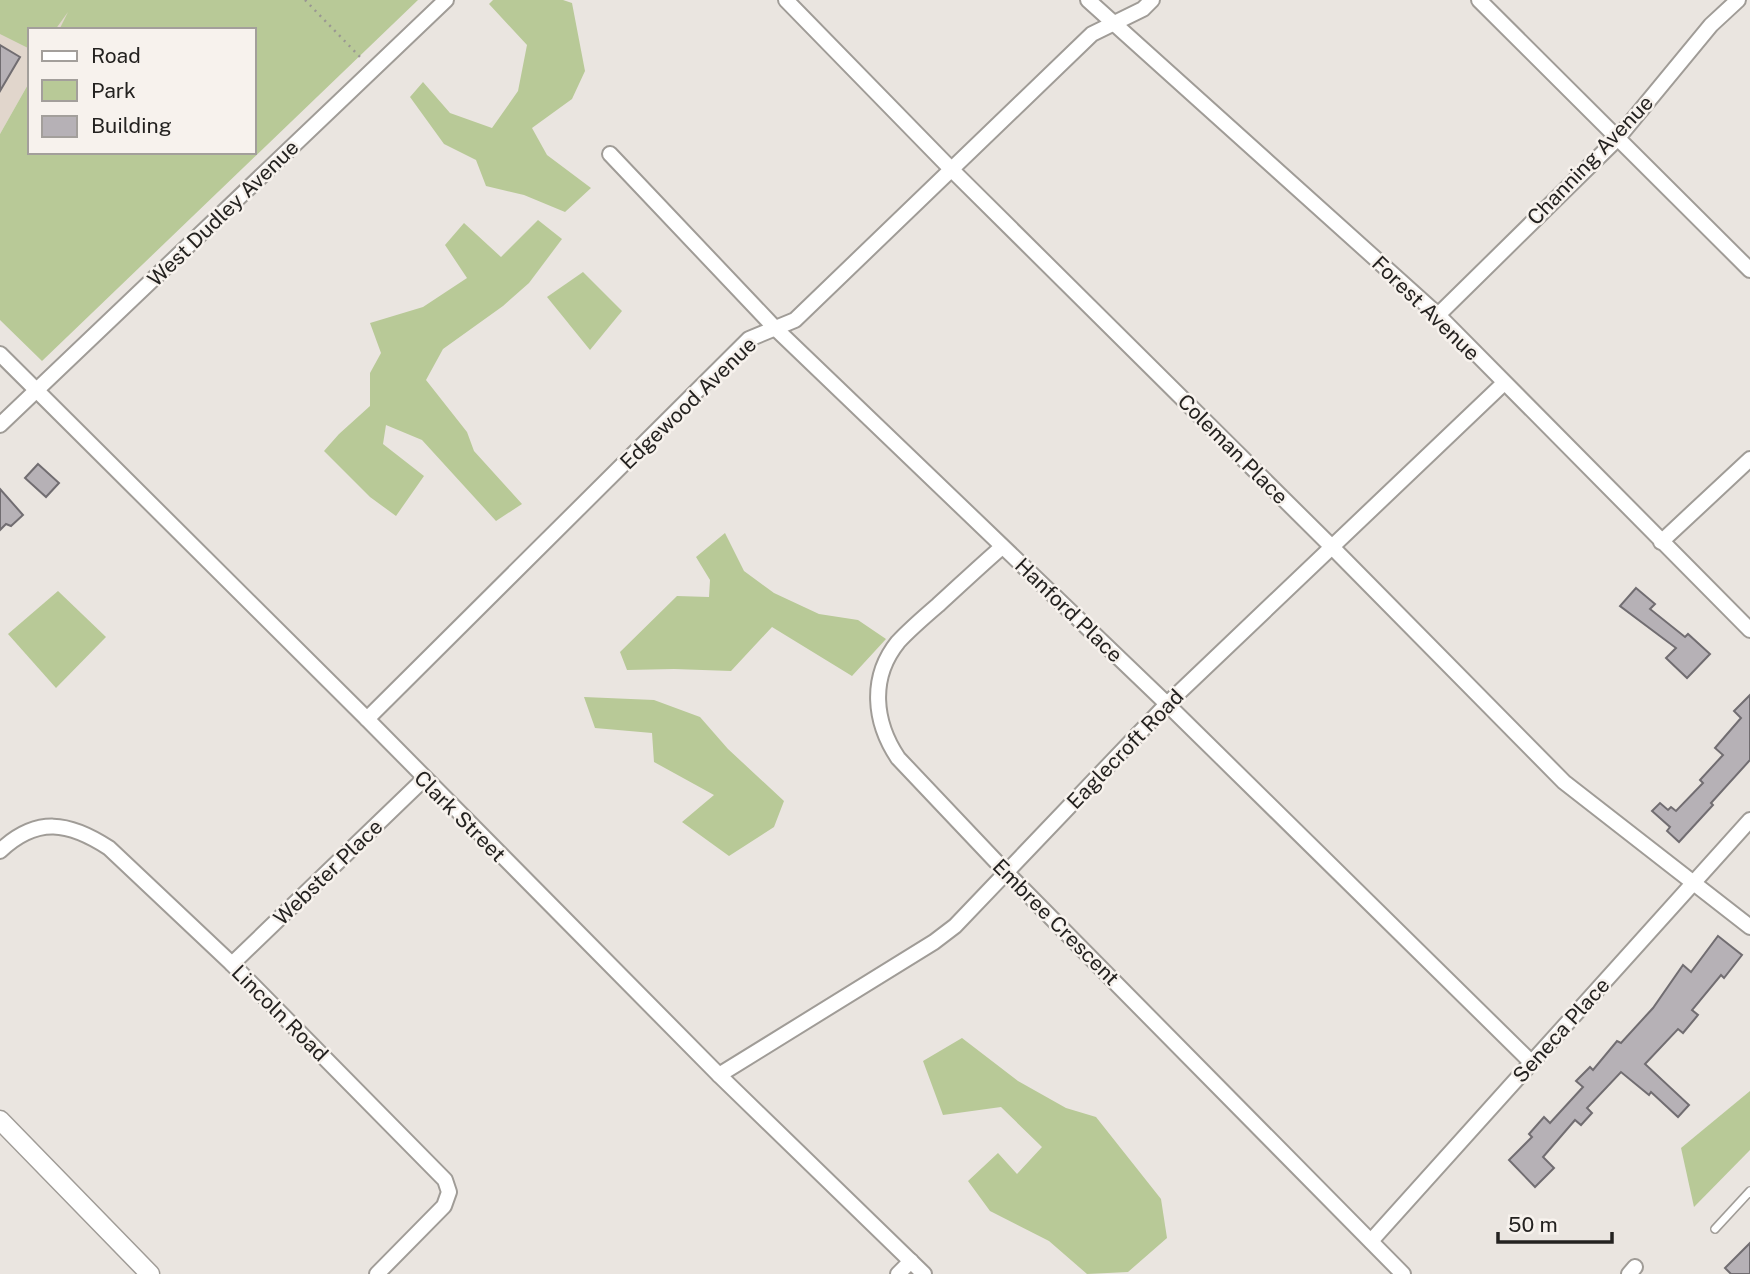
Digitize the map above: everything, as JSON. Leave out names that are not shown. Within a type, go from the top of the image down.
[{"type":"street","name":"West Dudley Avenue","points":[[0,425],[446,0]]},
{"type":"street","name":"Coleman Place","points":[[786,0],[951,170],[1564,782],[1750,927]]},
{"type":"street","name":"Forest Avenue","points":[[1088,0],[1438,315],[1503,384],[1750,630]]},
{"type":"street","name":"Edgewood Avenue","points":[[367,719],[749,339],[795,320],[1092,34],[1143,9],[1152,0]]},
{"type":"street","points":[[1479,0],[1750,270]]},
{"type":"street","name":"Channing Avenue","points":[[1438,315],[1617,139],[1711,25],[1738,0]]},
{"type":"street","name":"Hanford Place","points":[[610,154],[775,328],[1167,704],[1532,1063]]},
{"type":"street","name":"Clark Street","points":[[0,354],[367,719],[719,1075],[924,1274]]},
{"type":"street","name":"Eaglecroft Road","points":[[719,1075],[934,942],[955,926],[1167,704],[1503,384]]},
{"type":"street","points":[[1661,542],[1750,459]]},
{"type":"street","name":"Embree Crescent","points":[[1002,547],[897,644],[880,677],[877,706],[884,733],[898,758],[1006,872],[1403,1274]]},
{"type":"street","name":"Webster Place","points":[[232,964],[424,779]]},
{"type":"street","name":"Seneca Place","points":[[1371,1241],[1750,820]]},
{"type":"street","name":"Lincoln Road","points":[[0,851],[21,834],[35,828],[54,825],[90,836],[109,848],[232,964],[445,1180],[449,1192],[444,1206],[377,1274]]},
{"type":"street","points":[[0,1120],[150,1274]]},
{"type":"street","points":[[898,1274],[911,1261]]},
{"type":"lane","points":[[1715,1229],[1750,1191]]},
{"type":"path","points":[[305,0],[372,70]]},
{"type":"shaded area","points":[[0,0],[73,4],[60,28],[28,28],[28,85],[0,134]]},
{"type":"green space","points":[[0,0],[418,0],[42,361],[0,320],[0,134],[28,85],[28,154],[256,154],[256,28],[60,28],[68,12],[56,28],[28,28],[28,48],[0,34]]},
{"type":"green space","points":[[493,0],[563,0],[572,3],[585,71],[572,99],[532,128],[547,155],[591,188],[565,212],[524,195],[486,186],[476,160],[444,144],[410,97],[423,82],[450,113],[492,128],[518,91],[527,45],[489,4]]},
{"type":"green space","points":[[538,220],[562,239],[529,283],[503,306],[443,349],[426,380],[467,432],[474,451],[522,504],[496,521],[422,440],[386,425],[383,444],[424,476],[396,516],[370,497],[324,451],[370,406],[370,373],[381,353],[370,323],[423,307],[467,278],[445,245],[464,223],[501,257]]},
{"type":"green space","points":[[583,272],[622,311],[590,350],[547,297]]},
{"type":"green space","points":[[725,533],[744,571],[774,593],[819,614],[858,620],[886,639],[852,676],[772,627],[731,671],[627,670],[620,652],[677,596],[709,597],[710,580],[696,557]]},
{"type":"green space","points":[[58,591],[106,637],[56,688],[8,634]]},
{"type":"green space","points":[[584,697],[654,700],[700,717],[728,749],[784,801],[774,827],[729,856],[682,822],[714,795],[654,762],[652,733],[595,728]]},
{"type":"green space","points":[[962,1038],[1018,1081],[1066,1108],[1096,1117],[1161,1199],[1167,1238],[1128,1272],[1087,1274],[1049,1241],[990,1211],[968,1181],[998,1153],[1017,1174],[1042,1147],[1001,1107],[943,1115],[923,1061]]},
{"type":"green space","points":[[1750,1091],[1750,1150],[1694,1207],[1681,1148]]},
{"type":"building","points":[[0,45],[20,57],[0,91]]},
{"type":"building","points":[[38,464],[59,483],[46,497],[25,478]]},
{"type":"building","points":[[0,489],[23,515],[11,526],[6,524],[0,530]]},
{"type":"building","points":[[1636,588],[1655,604],[1650,609],[1685,637],[1688,634],[1710,654],[1687,678],[1666,658],[1676,648],[1620,606]]},
{"type":"building","points":[[1750,695],[1750,760],[1679,842],[1667,831],[1670,827],[1652,811],[1660,803],[1668,810],[1671,807],[1676,811],[1703,783],[1700,780],[1723,755],[1715,748],[1741,718],[1734,711]]},
{"type":"building","points":[[1718,936],[1742,955],[1724,978],[1721,975],[1692,1010],[1698,1015],[1683,1033],[1678,1029],[1645,1064],[1689,1105],[1678,1117],[1651,1092],[1649,1095],[1621,1072],[1587,1108],[1592,1113],[1581,1125],[1575,1120],[1543,1157],[1554,1168],[1535,1187],[1509,1160],[1532,1137],[1529,1134],[1544,1117],[1550,1123],[1583,1087],[1576,1081],[1590,1067],[1593,1070],[1617,1041],[1621,1043],[1653,1008],[1683,965],[1691,972]]},
{"type":"building","points":[[1750,1243],[1750,1274],[1731,1274],[1725,1268]]}]
